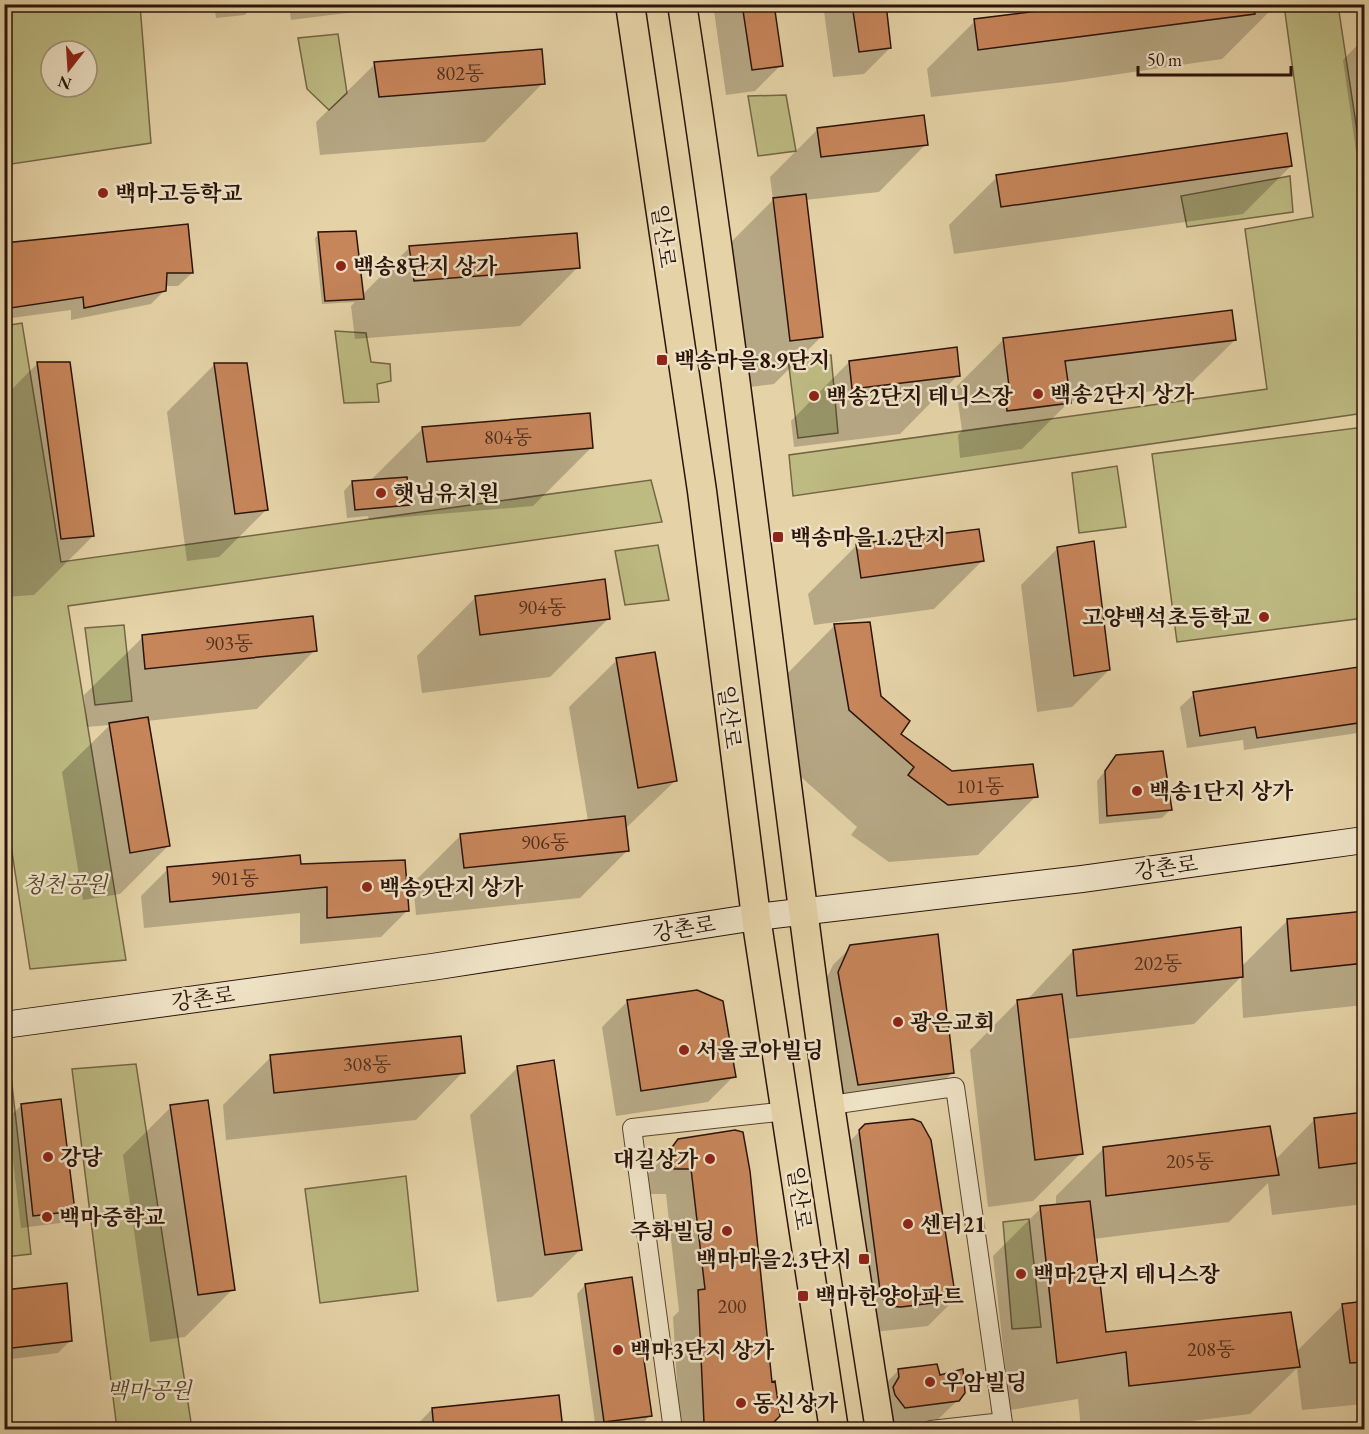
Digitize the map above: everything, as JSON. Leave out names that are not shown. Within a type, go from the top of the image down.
[{"type":"main road","name":"일산로","points":[[630,4],[702,491],[756,917],[834,1430]]},
{"type":"main road","name":"일산로","points":[[682,4],[746,448],[804,912],[879,1430]]},
{"type":"main road","name":"강촌로","points":[[4,1025],[432,967],[756,917],[1082,879],[1365,840]]},
{"type":"street","points":[[831,1104],[955,1087],[1003,1426],[931,1430]]},
{"type":"street","points":[[673,1430],[632,1128],[787,1111]]},
{"type":"green space","points":[[5,4],[140,5],[151,143],[5,165]]},
{"type":"green space","points":[[1284,5],[1338,5],[1364,177],[1364,413],[793,496],[789,455],[1267,389],[1245,229],[1313,217]]},
{"type":"green space","points":[[338,34],[347,93],[329,110],[307,89],[298,38]]},
{"type":"green space","points":[[786,95],[796,151],[758,156],[748,96]]},
{"type":"green space","points":[[1290,176],[1293,212],[1187,227],[1181,196]]},
{"type":"green space","name":"청천공원","points":[[22,323],[61,562],[651,480],[662,522],[68,606],[126,960],[30,969],[5,807],[4,326]]},
{"type":"green space","points":[[335,331],[366,333],[371,362],[390,364],[391,381],[377,384],[379,402],[344,403]]},
{"type":"green space","name":"백송2단지 테니스장","points":[[831,355],[838,433],[798,438],[788,359]]},
{"type":"green space","points":[[1364,427],[1364,618],[1177,642],[1152,454]]},
{"type":"green space","points":[[1117,466],[1126,527],[1079,533],[1072,473]]},
{"type":"green space","points":[[658,545],[669,600],[625,605],[615,551]]},
{"type":"green space","points":[[124,625],[132,701],[95,705],[85,628]]},
{"type":"green space","name":"백마공원","points":[[136,1064],[192,1429],[117,1429],[72,1069]]},
{"type":"green space","points":[[11,1076],[31,1254],[5,1257],[4,1077]]},
{"type":"green space","points":[[406,1176],[418,1291],[320,1303],[305,1189]]},
{"type":"green space","name":"백마2단지 테니스장","points":[[1029,1219],[1041,1327],[1012,1329],[1003,1222]]},
{"type":"building","points":[[742,4],[774,4],[783,66],[752,70]]},
{"type":"building","points":[[852,4],[886,4],[891,48],[859,52]]},
{"type":"building","points":[[1094,4],[1254,4],[1255,14],[978,50],[974,19]]},
{"type":"building","points":[[542,49],[545,84],[379,97],[374,62]]},
{"type":"building","points":[[924,115],[928,145],[821,157],[817,128]]},
{"type":"building","points":[[1287,133],[1292,166],[1001,207],[996,175]]},
{"type":"building","points":[[806,194],[823,337],[790,341],[773,198]]},
{"type":"building","points":[[188,224],[193,273],[167,273],[166,291],[84,308],[83,297],[4,309],[4,243]]},
{"type":"building","name":"백송8단지 상가","points":[[356,231],[364,299],[325,301],[318,232]]},
{"type":"building","points":[[577,233],[580,268],[414,281],[409,246]]},
{"type":"building","points":[[1232,310],[1236,340],[1065,361],[1071,403],[1007,411],[1005,386],[1009,386],[1003,338]]},
{"type":"building","points":[[957,347],[960,376],[852,389],[849,361]]},
{"type":"building","points":[[37,362],[70,362],[94,536],[61,539]]},
{"type":"building","points":[[214,363],[247,363],[268,510],[235,514]]},
{"type":"building","points":[[590,413],[593,448],[427,462],[422,427]]},
{"type":"building","name":"햇님유치원","points":[[407,477],[410,505],[355,510],[352,481]]},
{"type":"building","points":[[979,529],[984,561],[861,578],[856,544]]},
{"type":"building","points":[[1094,541],[1110,670],[1074,676],[1057,547]]},
{"type":"building","points":[[605,579],[610,619],[480,635],[475,596]]},
{"type":"building","points":[[313,616],[317,651],[145,669],[142,635]]},
{"type":"building","points":[[870,622],[881,696],[910,721],[901,734],[952,771],[1033,764],[1038,797],[948,805],[908,775],[914,767],[849,710],[834,624]]},
{"type":"building","points":[[655,652],[677,781],[638,788],[616,658]]},
{"type":"building","points":[[1365,666],[1365,722],[1257,738],[1255,727],[1200,736],[1193,692]]},
{"type":"building","points":[[148,717],[170,846],[130,853],[109,723]]},
{"type":"building","name":"백송1단지 상가","points":[[1163,751],[1172,810],[1107,816],[1105,771],[1116,755]]},
{"type":"building","points":[[625,816],[629,851],[464,868],[460,834]]},
{"type":"building","points":[[300,855],[301,864],[405,860],[409,911],[327,918],[327,887],[170,902],[167,867]]},
{"type":"building","points":[[1365,911],[1365,963],[1291,971],[1287,919]]},
{"type":"building","points":[[1241,927],[1243,977],[1077,996],[1073,950]]},
{"type":"building","name":"광은교회","points":[[938,934],[954,1073],[858,1085],[838,972],[850,945]]},
{"type":"building","name":"서울코아빌딩","points":[[697,990],[723,1001],[736,1077],[641,1091],[627,1000]]},
{"type":"building","points":[[1062,994],[1083,1154],[1035,1160],[1017,1000]]},
{"type":"building","points":[[461,1036],[465,1073],[274,1093],[270,1055]]},
{"type":"building","points":[[554,1060],[582,1250],[545,1255],[517,1066]]},
{"type":"building","name":"강당","points":[[61,1099],[75,1211],[33,1216],[21,1104]]},
{"type":"building","points":[[208,1100],[235,1290],[198,1295],[170,1105]]},
{"type":"building","points":[[1365,1112],[1365,1162],[1319,1168],[1314,1118]]},
{"type":"building","name":"센터21","points":[[913,1119],[921,1122],[931,1140],[956,1300],[901,1307],[886,1306],[880,1290],[859,1130],[865,1124]]},
{"type":"building","points":[[1270,1126],[1279,1175],[1106,1196],[1103,1147]]},
{"type":"building","points":[[735,1130],[743,1132],[750,1171],[772,1382],[775,1381],[780,1416],[772,1424],[715,1430],[704,1423],[698,1290],[705,1289],[691,1169],[674,1169],[670,1150],[678,1139]]},
{"type":"building","points":[[1090,1201],[1106,1332],[1291,1312],[1300,1367],[1129,1386],[1126,1352],[1057,1363],[1040,1206]]},
{"type":"building","name":"백마3단지 상가","points":[[632,1277],[652,1416],[604,1422],[585,1284]]},
{"type":"building","points":[[67,1283],[72,1341],[4,1349],[4,1290]]},
{"type":"building","points":[[1365,1301],[1365,1362],[1350,1363],[1342,1304]]},
{"type":"building","name":"우암빌딩","points":[[937,1364],[940,1375],[963,1369],[965,1393],[959,1401],[905,1408],[895,1395],[893,1387],[899,1377],[898,1369]]},
{"type":"building","points":[[559,1395],[563,1430],[434,1430],[432,1408]]},
{"type":"place","name":"백마고등학교","points":[[103,193]]},
{"type":"place","name":"백송8단지 상가","points":[[341,266]]},
{"type":"place","name":"백송마을8.9단지","points":[[662,360]]},
{"type":"place","name":"백송2단지 상가","points":[[1038,394]]},
{"type":"place","name":"백송2단지 테니스장","points":[[814,396]]},
{"type":"place","name":"햇님유치원","points":[[381,493]]},
{"type":"place","name":"백송마을1.2단지","points":[[778,537]]},
{"type":"place","name":"고양백석초등학교","points":[[1264,617]]},
{"type":"place","name":"백송1단지 상가","points":[[1137,791]]},
{"type":"place","name":"백송9단지 상가","points":[[367,887]]},
{"type":"place","name":"광은교회","points":[[898,1022]]},
{"type":"place","name":"서울코아빌딩","points":[[684,1050]]},
{"type":"place","name":"강당","points":[[48,1157]]},
{"type":"place","name":"대길상가","points":[[710,1159]]},
{"type":"place","name":"백마중학교","points":[[47,1217]]},
{"type":"place","name":"센터21","points":[[908,1224]]},
{"type":"place","name":"주화빌딩","points":[[727,1231]]},
{"type":"place","name":"백마마을2.3단지","points":[[864,1259]]},
{"type":"place","name":"백마2단지 테니스장","points":[[1021,1274]]},
{"type":"place","name":"백마한양아파트","points":[[803,1296]]},
{"type":"place","name":"백마3단지 상가","points":[[618,1350]]},
{"type":"place","name":"우암빌딩","points":[[930,1382]]},
{"type":"place","name":"동신상가","points":[[741,1403]]}]
